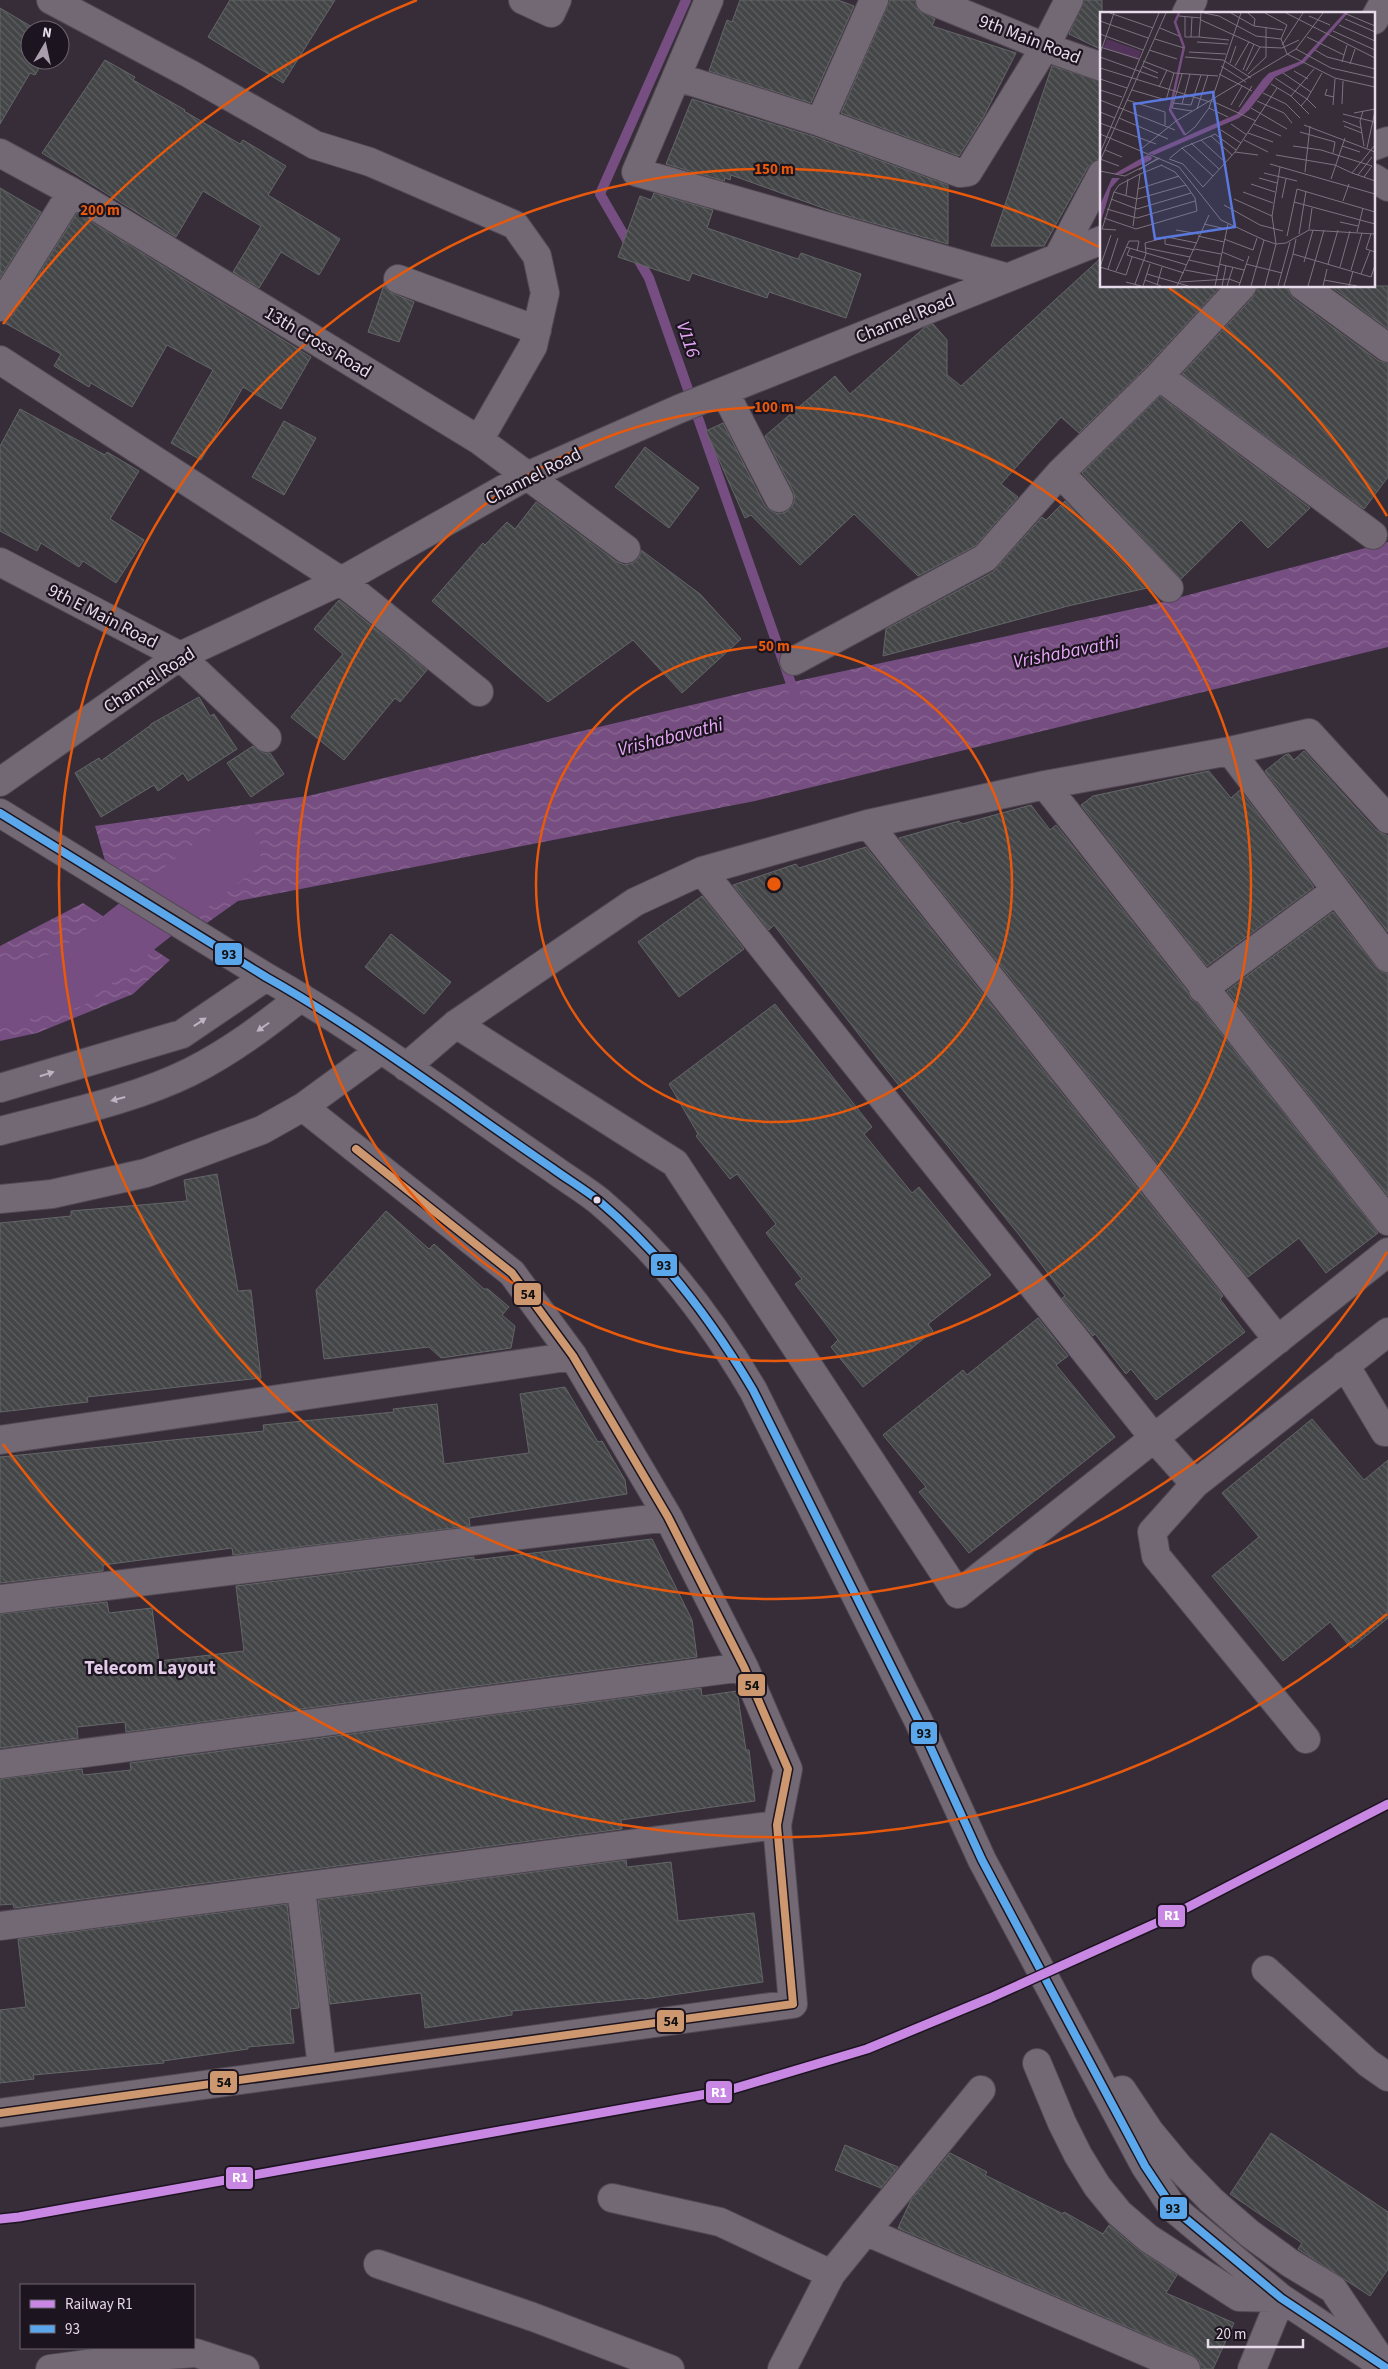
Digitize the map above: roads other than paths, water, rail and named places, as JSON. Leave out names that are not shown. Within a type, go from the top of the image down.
[{"type":"street","points":[[51,0],[190,74],[315,145],[370,162],[515,225],[537,256],[544,293],[534,346],[479,440]]},
{"type":"street","points":[[523,0],[554,7]]},
{"type":"street","points":[[709,0],[636,172],[1005,277]]},
{"type":"street","points":[[820,122],[874,0]]},
{"type":"street","name":"9th Main Road","points":[[930,0],[1045,47],[1100,66]]},
{"type":"street","points":[[677,77],[820,122],[960,173],[968,172],[1045,47],[1069,0]]},
{"type":"street","points":[[1187,12],[1193,0]]},
{"type":"street","points":[[1376,16],[1385,0]]},
{"type":"street","points":[[1376,145],[1388,140]]},
{"type":"street","name":"13th Cross Road","points":[[0,153],[72,192],[479,440],[626,549]]},
{"type":"street","points":[[1058,257],[1100,178]]},
{"type":"street","points":[[1376,179],[1388,187]]},
{"type":"street","points":[[0,307],[72,192]]},
{"type":"street","name":"Channel Road","points":[[0,782],[180,656],[341,582],[527,476],[679,408],[1100,241]]},
{"type":"street","points":[[398,279],[536,330]]},
{"type":"street","points":[[794,661],[985,558],[1060,473],[1159,376],[1240,288]]},
{"type":"street","points":[[1306,288],[1388,348]]},
{"type":"street","points":[[0,360],[341,582],[479,692]]},
{"type":"street","points":[[1159,376],[1373,535]]},
{"type":"street","points":[[716,394],[779,498]]},
{"type":"street","points":[[1060,473],[1169,588]]},
{"type":"street","name":"9th E Main Road","points":[[0,562],[180,656],[267,738]]},
{"type":"street","points":[[406,1067],[456,1024],[635,902],[702,871],[868,824],[1045,785],[1309,733],[1388,818]]},
{"type":"street","points":[[1230,750],[1388,958]]},
{"type":"street","points":[[1045,785],[1203,989],[1388,1222]]},
{"type":"street","points":[[0,813],[301,997],[406,1067],[597,1200],[637,1235],[702,1311],[729,1350],[753,1390],[918,1720],[982,1860],[1091,2050],[1145,2166],[1173,2208],[1281,2298],[1387,2368]]},
{"type":"street","points":[[868,824],[1278,1340]]},
{"type":"street","points":[[702,871],[1154,1438],[1195,1484]]},
{"type":"street","points":[[1203,989],[1335,890]]},
{"type":"street","points":[[0,1088],[182,1034],[259,973]]},
{"type":"street","points":[[0,1131],[133,1095],[190,1073],[233,1048],[301,997]]},
{"type":"street","points":[[456,1024],[675,1163],[958,1594],[1388,1252]]},
{"type":"street","points":[[0,1199],[52,1194],[146,1172],[262,1130],[303,1107],[381,1050]]},
{"type":"street","points":[[0,2114],[794,2004],[777,1825],[788,1769],[744,1667],[668,1517],[572,1356],[512,1273],[303,1107]]},
{"type":"street","points":[[1306,1739],[1156,1556],[1152,1532],[1195,1484],[1388,1332]]},
{"type":"street","points":[[0,1440],[572,1356]]},
{"type":"street","points":[[1345,1365],[1385,1432]]},
{"type":"street","points":[[0,1599],[668,1517]]},
{"type":"street","points":[[0,1764],[744,1667]]},
{"type":"street","points":[[0,1926],[777,1825]]},
{"type":"street","points":[[301,1888],[322,2068]]},
{"type":"street","points":[[1266,1970],[1368,2063],[1388,2077]]},
{"type":"street","points":[[1091,2050],[1150,2132],[1179,2167],[1211,2200],[1249,2233],[1290,2263],[1333,2289],[1387,2368]]},
{"type":"street","points":[[1038,2063],[1062,2123],[1078,2155],[1096,2186],[1120,2214],[1148,2238],[1239,2297],[1281,2298]]},
{"type":"street","points":[[782,2369],[831,2274],[981,2090]]},
{"type":"street","points":[[612,2198],[720,2222],[831,2274]]},
{"type":"street","points":[[867,2232],[1186,2369]]},
{"type":"street","points":[[378,2264],[533,2317],[670,2369]]},
{"type":"street","points":[[1252,2369],[1281,2298]]},
{"type":"street","points":[[50,2369],[169,2362],[196,2353],[245,2369]]},
{"type":"water","points":[[1388,542],[1388,647],[755,801],[238,901],[207,923],[106,864],[95,826],[308,796],[755,690],[1147,606]]},
{"type":"water","points":[[83,903],[170,960],[133,994],[37,1033],[0,1041],[0,946]]},
{"type":"waterway","name":"V116","points":[[686,0],[600,194],[649,278],[795,695]]},
{"type":"waterway","name":"Vrishabavathi","points":[[0,996],[69,980],[232,851]]},
{"type":"rail line","name":"R1","points":[[0,2219],[729,2090],[867,2049],[990,1998],[1163,1920],[1388,1804]]},
{"type":"district","name":"Telecom Layout","points":[[150,1667]]}]
